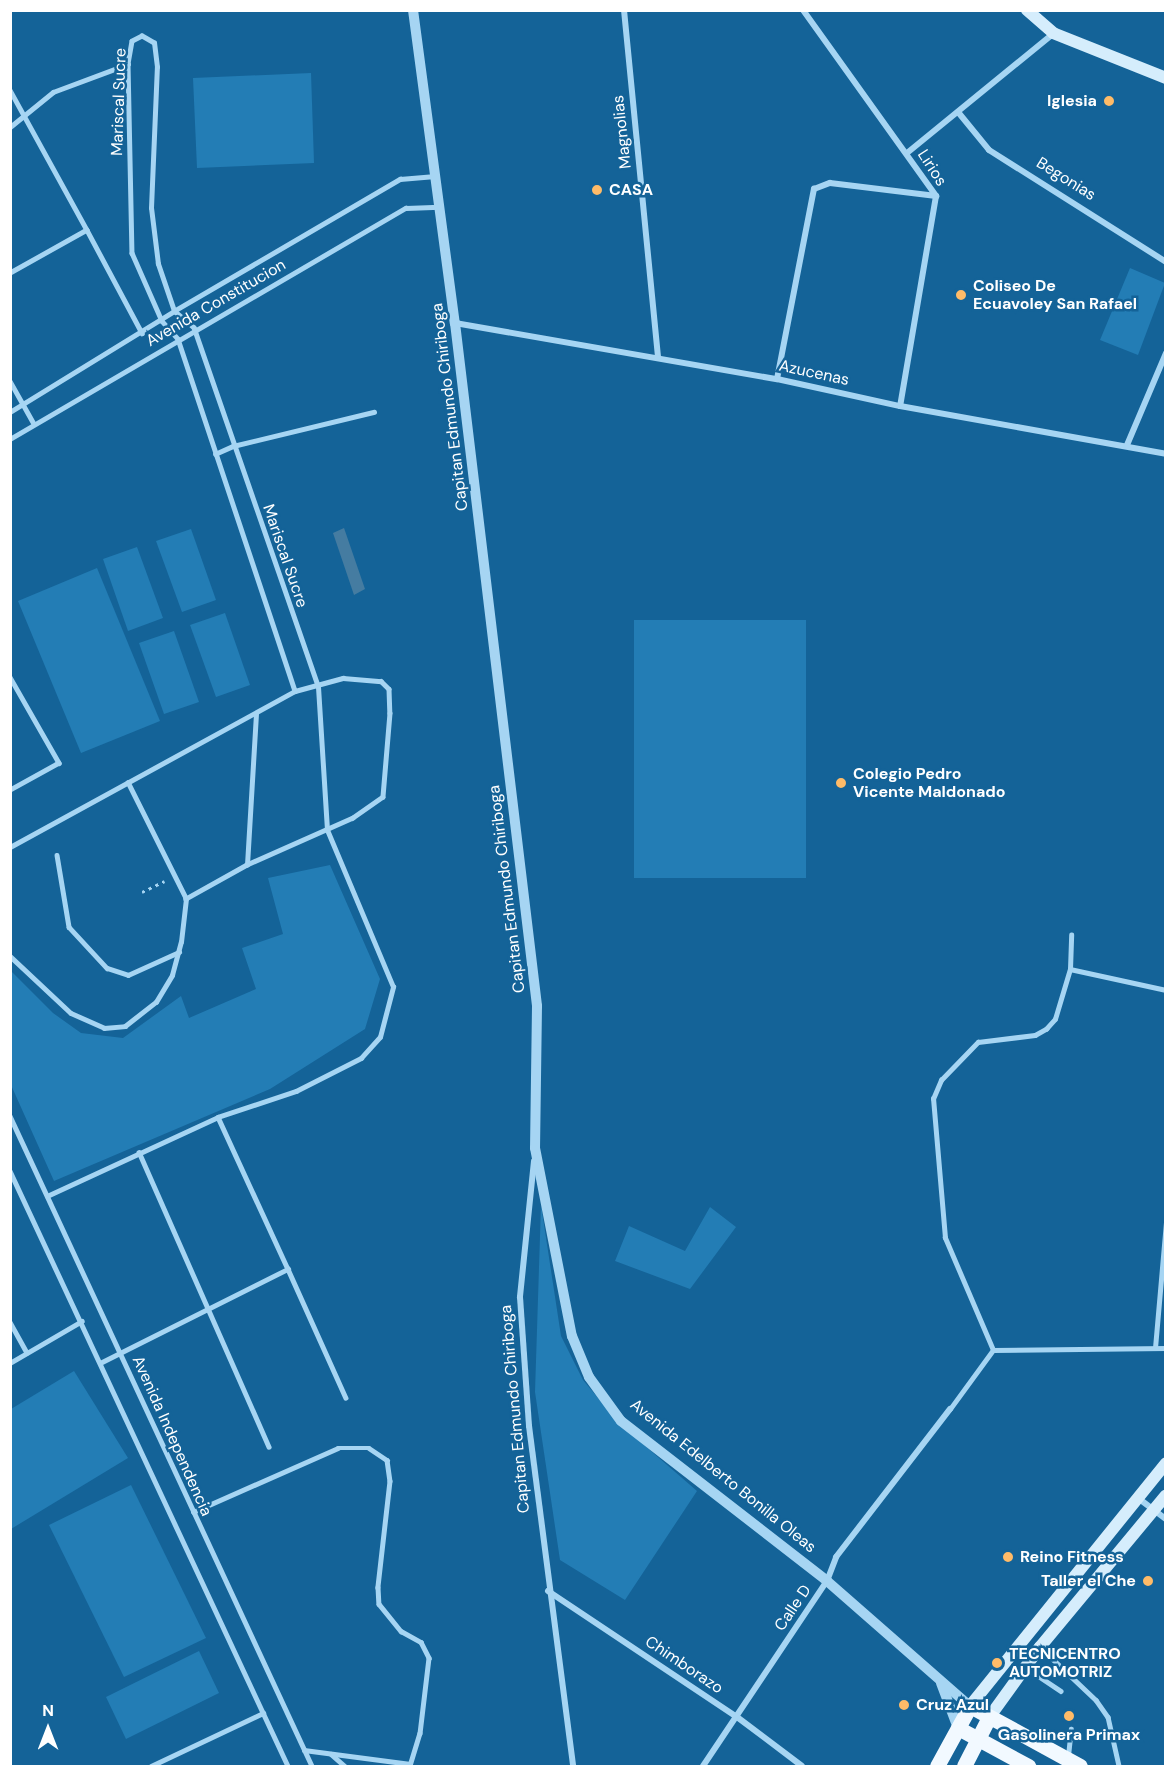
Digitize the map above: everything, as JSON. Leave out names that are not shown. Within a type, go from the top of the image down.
[{"type":"main road","points":[[1027,10],[1053,33],[1166,78]]},
{"type":"main road","points":[[937,1767],[970,1706],[1166,1462]]},
{"type":"main road","points":[[964,1767],[988,1719],[1025,1667],[1166,1496]]},
{"type":"main road","points":[[970,1706],[988,1719],[1074,1763]]},
{"type":"main road","points":[[958,1728],[1028,1767]]},
{"type":"street","name":"Capitan Edmundo Chiriboga","points":[[413,10],[455,323],[537,1006],[536,1148],[520,1298],[529,1426],[548,1591],[573,1767]]},
{"type":"street","name":"Magnolias","points":[[624,10],[658,357]]},
{"type":"street","name":"Lirios","points":[[803,10],[936,196],[900,406]]},
{"type":"street","points":[[907,153],[1053,33]]},
{"type":"street","name":"Begonias","points":[[958,112],[989,150],[1166,262]]},
{"type":"street","points":[[777,379],[814,189],[830,183],[936,196]]},
{"type":"street","name":"Azucenas","points":[[455,323],[658,357],[777,379],[900,406],[1127,445],[1166,454]]},
{"type":"street","points":[[1127,445],[1166,353]]},
{"type":"street","name":"Avenida Edelberto Bonilla Oleas","points":[[536,1148],[572,1336],[589,1377],[621,1422],[827,1581],[970,1706]]},
{"type":"street","name":"Calle D","points":[[703,1767],[827,1581],[836,1557],[950,1409]]},
{"type":"street","points":[[1138,1497],[1166,1519]]},
{"type":"street","name":"Chimborazo","points":[[548,1591],[737,1717],[802,1767]]},
{"type":"street","points":[[940,1680],[958,1728]]},
{"type":"lane","name":"Mariscal Sucre","points":[[174,311],[153,245],[157,67],[154,43],[142,36],[132,41],[128,64],[129,235],[137,270],[162,321],[178,339],[295,691]]},
{"type":"lane","points":[[10,127],[53,92],[128,64]]},
{"type":"lane","points":[[10,90],[142,333]]},
{"type":"lane","name":"Avenida Constitucion","points":[[10,412],[162,321],[174,311],[400,180],[435,176]]},
{"type":"lane","name":"Avenida Constitucion","points":[[10,439],[194,328],[406,208],[439,207]]},
{"type":"lane","points":[[10,273],[87,230]]},
{"type":"lane","points":[[174,311],[194,328]]},
{"type":"lane","name":"Mariscal Sucre","points":[[47,1196],[219,1117],[296,1092],[361,1058],[380,1037],[387,1019],[393,987],[327,830],[318,687],[194,328]]},
{"type":"lane","points":[[10,381],[34,424]]},
{"type":"lane","points":[[215,454],[233,446],[374,412]]},
{"type":"lane","points":[[10,677],[59,763],[10,790]]},
{"type":"lane","points":[[10,847],[295,691],[318,687],[343,678],[381,681],[388,689],[390,713],[383,797],[371,808],[247,865],[186,899]]},
{"type":"lane","points":[[247,865],[256,714]]},
{"type":"lane","points":[[10,956],[71,1013],[104,1029],[125,1026],[156,1002],[172,975],[179,952],[186,899],[128,783]]},
{"type":"lane","points":[[57,855],[69,927],[107,968],[128,975],[179,952]]},
{"type":"lane","points":[[993,1350],[945,1238],[933,1099],[941,1080],[978,1042],[1035,1035],[1046,1029],[1055,1019],[1070,969],[1071,935]]},
{"type":"lane","points":[[1070,969],[1166,990]]},
{"type":"lane","name":"Avenida Independencia","points":[[10,1116],[312,1767]]},
{"type":"lane","points":[[219,1117],[346,1398]]},
{"type":"lane","points":[[139,1152],[270,1447]]},
{"type":"lane","name":"Avenida Independencia","points":[[10,1171],[102,1362],[288,1767]]},
{"type":"lane","points":[[1155,1348],[1166,1223]]},
{"type":"lane","points":[[102,1362],[288,1269]]},
{"type":"lane","points":[[10,1363],[81,1321]]},
{"type":"lane","points":[[10,1322],[27,1353]]},
{"type":"lane","points":[[993,1350],[1166,1348]]},
{"type":"lane","points":[[950,1409],[993,1350]]},
{"type":"lane","points":[[193,1512],[338,1448],[369,1448],[387,1460],[390,1481],[378,1587],[380,1604],[401,1631],[420,1642],[429,1658],[420,1733],[410,1765],[304,1750]]},
{"type":"lane","points":[[1040,1647],[1096,1700],[1108,1717],[1119,1767]]},
{"type":"lane","points":[[1025,1667],[1061,1691]]},
{"type":"lane","points":[[151,1767],[263,1713]]},
{"type":"lane","points":[[1071,1728],[1074,1763]]},
{"type":"lane","points":[[330,1753],[345,1767]]},
{"type":"path","points":[[142,892],[175,876]]},
{"type":"shaded area","points":[[311,73],[314,163],[197,168],[193,78]]},
{"type":"shaded area","points":[[1130,268],[1165,283],[1138,355],[1100,340]]},
{"type":"shaded area","points":[[344,528],[365,589],[354,595],[333,533]]},
{"type":"shaded area","points":[[191,529],[216,600],[182,612],[156,541]]},
{"type":"shaded area","points":[[137,547],[163,618],[128,631],[103,559]]},
{"type":"shaded area","points":[[97,568],[160,721],[81,753],[18,601]]},
{"type":"shaded area","points":[[225,613],[250,685],[216,697],[190,625]]},
{"type":"shaded area","points":[[634,620],[806,620],[806,878],[634,878]]},
{"type":"shaded area","points":[[174,631],[199,702],[164,714],[139,643]]},
{"type":"shaded area","points":[[330,865],[380,979],[365,1029],[270,1089],[54,1181],[11,1085],[11,971],[53,1013],[81,1033],[123,1038],[181,996],[189,1018],[256,989],[242,948],[283,934],[268,878]]},
{"type":"shaded area","points":[[541,1205],[561,1336],[583,1380],[620,1424],[697,1491],[625,1600],[560,1560],[535,1392]]},
{"type":"shaded area","points":[[710,1207],[736,1227],[690,1289],[615,1261],[629,1226],[685,1251]]},
{"type":"shaded area","points":[[74,1371],[128,1458],[11,1529],[11,1409]]},
{"type":"shaded area","points":[[131,1485],[206,1638],[124,1677],[49,1525]]},
{"type":"shaded area","points":[[199,1651],[219,1693],[126,1739],[106,1697]]},
{"type":"place","name":"Iglesia","points":[[1109,101]]},
{"type":"place","name":"CASA","points":[[597,190]]},
{"type":"place","name":"Coliseo De Ecuavoley San Rafael","points":[[961,295]]},
{"type":"place","name":"Colegio Pedro Vicente Maldonado","points":[[841,783]]},
{"type":"place","name":"Reino Fitness","points":[[1008,1557]]},
{"type":"place","name":"Taller el Che","points":[[1148,1581]]},
{"type":"place","name":"TECNICENTRO AUTOMOTRIZ","points":[[997,1663]]},
{"type":"place","name":"Cruz Azul","points":[[904,1705]]},
{"type":"place","name":"Gasolinera Primax","points":[[1069,1716]]}]
